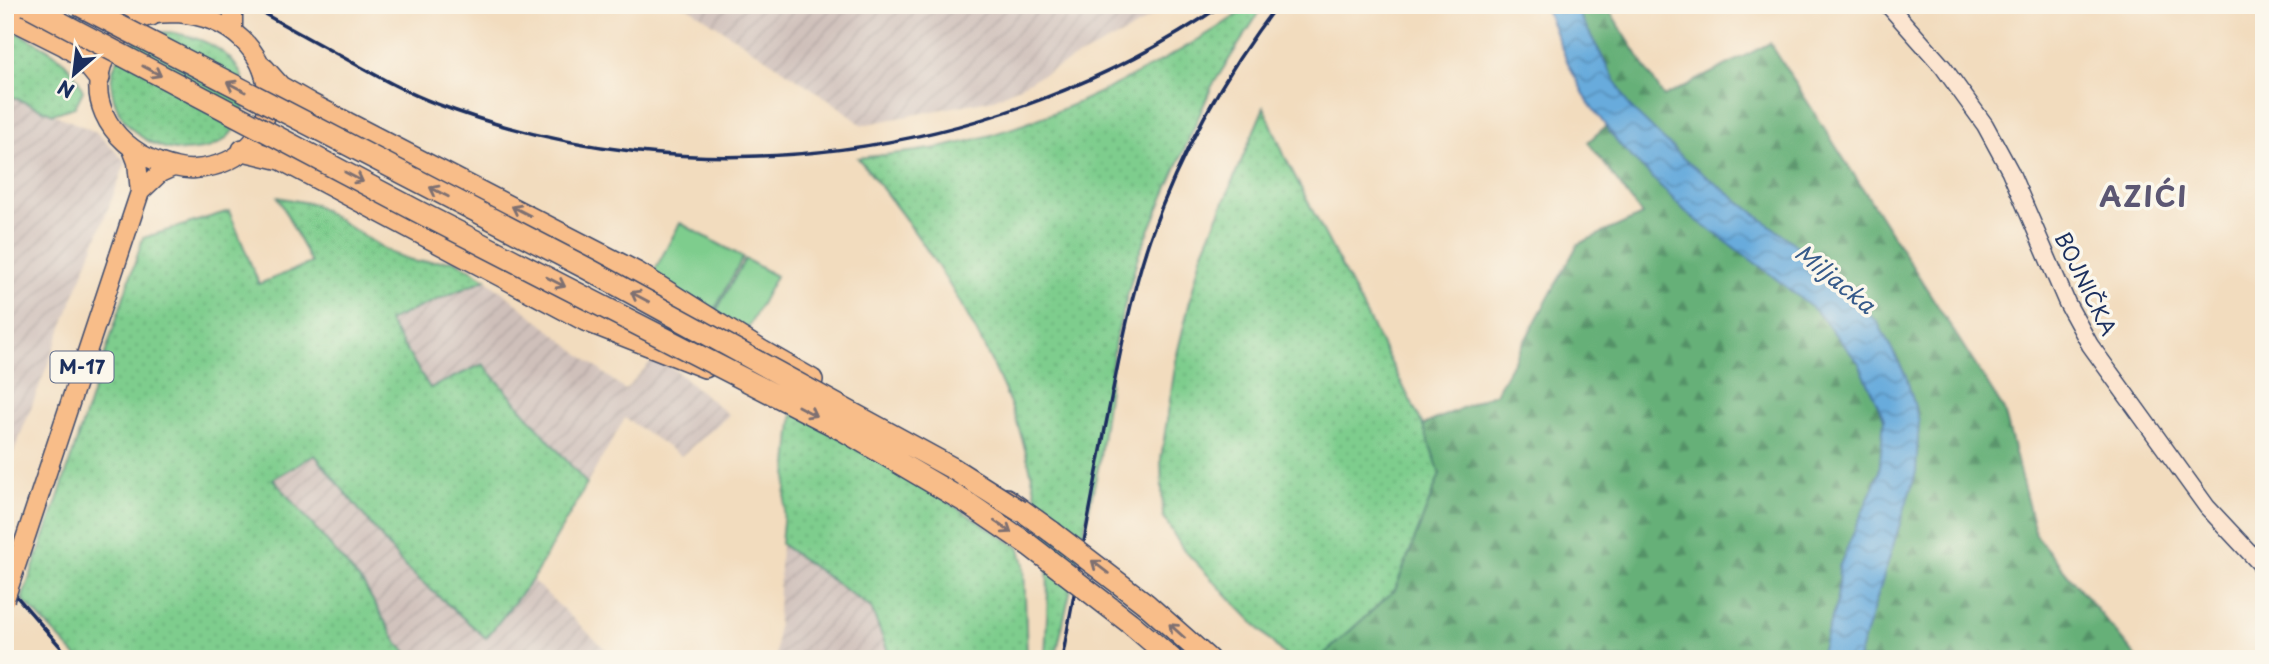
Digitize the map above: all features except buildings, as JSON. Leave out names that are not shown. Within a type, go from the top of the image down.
[{"type":"highway","points":[[27,5],[842,430],[969,504],[1029,545],[1172,659]]},
{"type":"highway","points":[[79,5],[624,288],[940,461],[1076,549],[1146,604],[1208,659]]},
{"type":"highway","points":[[123,5],[150,15]]},
{"type":"highway","points":[[5,15],[65,45],[81,56],[99,78]]},
{"type":"highway","points":[[264,69],[280,86],[310,104],[637,273],[761,351],[968,468],[1020,511]]},
{"type":"highway","points":[[243,150],[281,159],[585,320],[657,350],[746,381]]},
{"type":"main road","points":[[233,5],[233,31]]},
{"type":"main road","name":"BOJNIČKA","points":[[1888,5],[1943,67],[1985,125],[2006,163],[2067,303],[2090,345],[2207,507],[2264,568]]},
{"type":"main road","points":[[199,10],[233,31],[256,55],[264,69],[268,104],[255,137],[243,150],[215,164],[194,169],[173,167],[132,149],[113,132],[99,96],[99,78],[110,49],[134,24],[150,15],[199,10]]},
{"type":"main road","name":"M-17","points":[[5,599],[140,191],[132,149]]},
{"type":"main road","points":[[140,191],[160,173],[173,167]]},
{"type":"shaded area","points":[[680,5],[1169,5],[1129,31],[994,99],[862,125],[834,103],[691,9]]},
{"type":"shaded area","points":[[5,94],[96,132],[126,162],[5,475]]},
{"type":"shaded area","points":[[486,279],[625,390],[657,355],[729,415],[681,456],[625,418],[587,484],[483,364],[430,388],[387,321]]},
{"type":"shaded area","points":[[315,455],[405,567],[486,637],[532,580],[616,659],[414,659],[398,644],[364,585],[272,479]]},
{"type":"shaded area","points":[[781,544],[871,608],[891,659],[776,659]]},
{"type":"green space","points":[[1252,5],[1264,5],[1212,86],[1138,256],[1115,341],[1099,464],[1055,659],[1045,659],[1048,595],[1046,557],[1030,470],[1011,407],[989,356],[957,297],[920,239],[858,158],[948,146],[1027,123],[1145,70]]},
{"type":"green space","points":[[1574,5],[1606,5],[1664,97],[1770,43],[2004,410],[2036,536],[2138,659],[1319,659],[1395,590],[1440,474],[1423,425],[1496,393],[1578,244],[1642,215],[1588,142],[1629,106]]},
{"type":"green space","points":[[5,27],[51,52],[70,68],[83,91],[75,107],[53,114],[5,94]]},
{"type":"green space","points":[[165,32],[202,40],[231,60],[240,73],[245,88],[244,106],[233,130],[213,146],[202,149],[171,149],[146,140],[127,123],[115,102],[112,79],[118,58],[136,41]]},
{"type":"green space","points":[[1264,107],[1285,157],[1423,425],[1440,474],[1395,590],[1319,659],[1288,659],[1182,548],[1163,516],[1161,459],[1177,354],[1201,256]]},
{"type":"green space","points":[[278,197],[313,204],[391,253],[417,262],[455,260],[486,279],[388,321],[430,388],[483,364],[587,484],[532,580],[486,638],[405,567],[315,455],[273,479],[364,585],[398,644],[414,659],[79,659],[22,599],[143,238],[229,211],[259,284],[311,263]]},
{"type":"green space","points":[[680,223],[743,257],[713,313],[650,279]]},
{"type":"green space","points":[[745,259],[776,276],[746,332],[714,315]]},
{"type":"green space","points":[[793,410],[923,486],[1020,548],[1024,565],[1027,659],[891,659],[871,608],[781,544]]},
{"type":"water","name":"Miljacka","points":[[1544,5],[1574,5],[1629,106],[1685,160],[1823,266],[1878,323],[1906,376],[1919,421],[1916,472],[1858,659],[1819,659],[1837,601],[1839,567],[1879,473],[1884,419],[1859,363],[1816,311],[1688,214],[1620,145],[1588,102],[1567,61]]},
{"type":"railway","points":[[249,5],[386,81],[437,104],[535,134],[636,152],[739,157],[842,149],[943,130],[1041,100],[1134,58],[1222,5]]},
{"type":"railway","points":[[1062,659],[1119,357],[1150,238],[1204,117],[1239,59],[1277,5]]},
{"type":"railway","points":[[5,583],[71,659]]},
{"type":"district","name":"AZIĆI","points":[[2144,197]]}]
